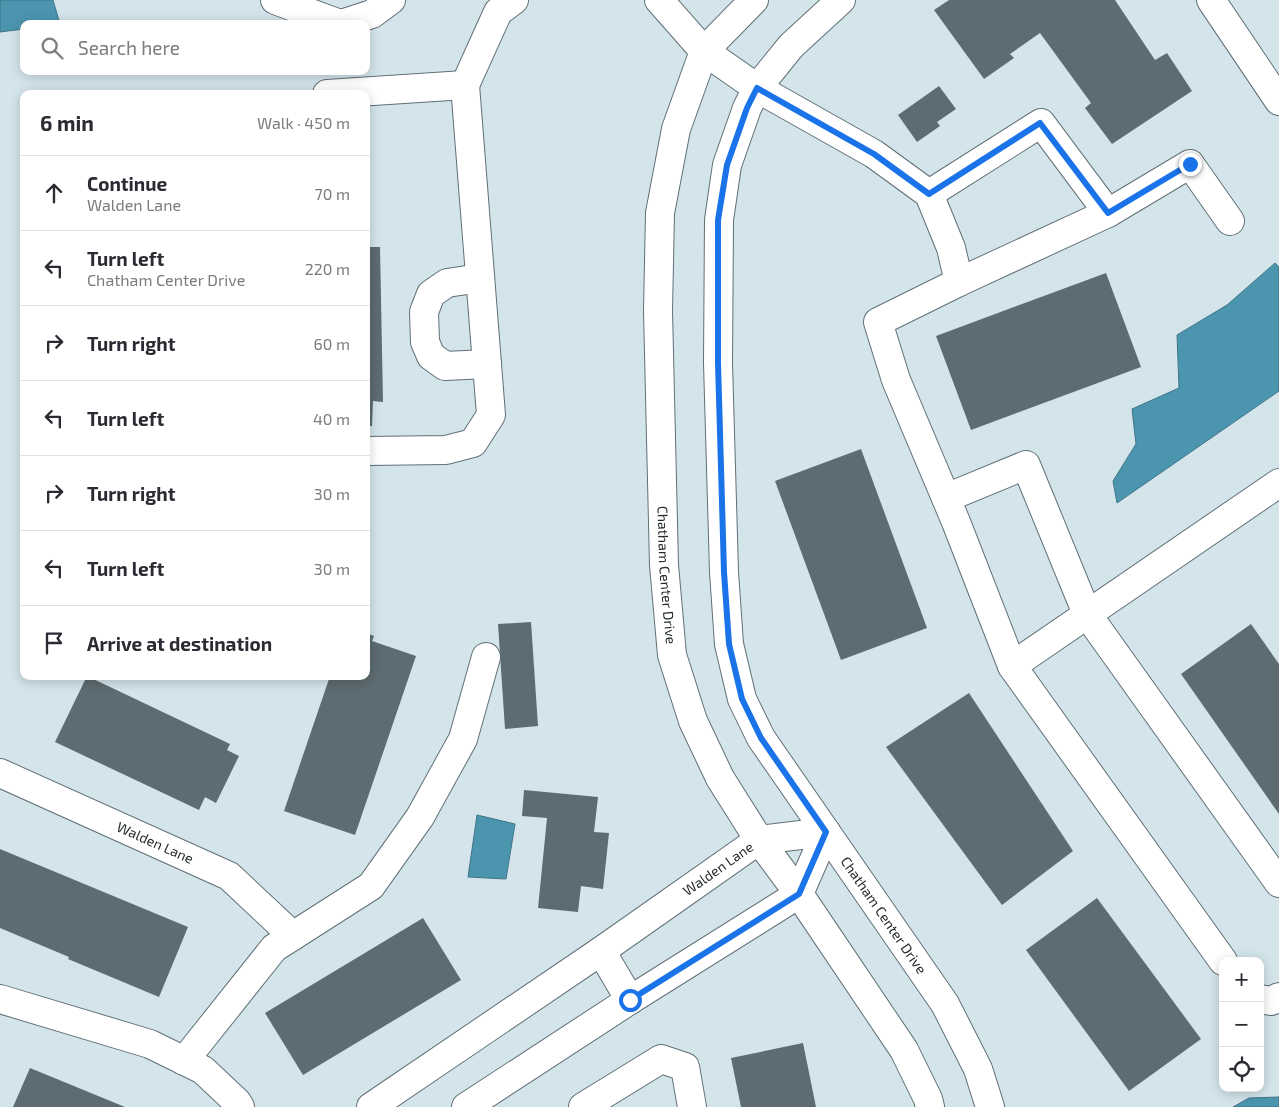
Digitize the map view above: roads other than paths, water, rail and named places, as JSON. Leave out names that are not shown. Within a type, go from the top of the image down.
[{"type":"street","points":[[275,0],[329,20]]},
{"type":"street","points":[[353,20],[372,14],[391,0]]},
{"type":"street","points":[[370,451],[446,450],[472,443],[491,415],[465,85],[498,12],[514,0]]},
{"type":"street","points":[[659,0],[704,51],[757,88],[874,154],[929,194],[951,248],[958,282]]},
{"type":"street","name":"Chatham Center Drive","points":[[754,0],[704,51],[676,129],[660,213],[658,311],[664,565],[672,656],[693,721],[720,778],[759,840],[799,894],[904,1050],[928,1099],[930,1107]]},
{"type":"street","name":"Chatham Center Drive","points":[[841,0],[791,46],[757,88],[747,108],[727,165],[718,220],[718,363],[724,572],[729,644],[742,699],[761,738],[945,1004],[978,1069],[990,1107]]},
{"type":"street","points":[[1210,0],[1279,101]]},
{"type":"street","points":[[370,91],[465,85]]},
{"type":"street","points":[[929,194],[1040,123],[1108,213]]},
{"type":"street","points":[[1220,957],[1012,666],[946,498],[896,380],[878,322],[958,282],[1108,213],[1190,164],[1230,221]]},
{"type":"street","points":[[480,278],[448,283],[431,294],[424,312],[425,342],[431,356],[445,366],[487,364]]},
{"type":"street","points":[[946,498],[1026,466],[1087,614],[1279,883]]},
{"type":"street","points":[[1012,666],[1279,483]]},
{"type":"street","points":[[184,1061],[274,948],[371,886],[420,818],[462,739],[486,657]]},
{"type":"street","name":"Walden Lane","points":[[0,773],[229,876],[293,936]]},
{"type":"street","points":[[466,1107],[630,1000],[799,894],[826,832]]},
{"type":"street","name":"Walden Lane","points":[[371,1107],[601,951],[759,840],[826,832]]},
{"type":"street","points":[[601,951],[630,1000]]},
{"type":"street","points":[[1264,1000],[1271,1001],[1279,997]]},
{"type":"street","points":[[0,1000],[150,1044],[203,1070],[240,1107]]},
{"type":"street","points":[[583,1107],[661,1059],[685,1067],[692,1107]]},
{"type":"water","points":[[0,0],[53,0],[59,20],[20,20],[20,30],[0,32]]},
{"type":"water","points":[[1275,263],[1279,267],[1279,391],[1117,503],[1113,481],[1136,444],[1132,409],[1179,388],[1177,335],[1227,305]]},
{"type":"water","points":[[477,815],[515,824],[506,879],[468,877]]},
{"type":"water","points":[[1279,1097],[1279,1107],[1233,1107],[1249,1098]]}]
